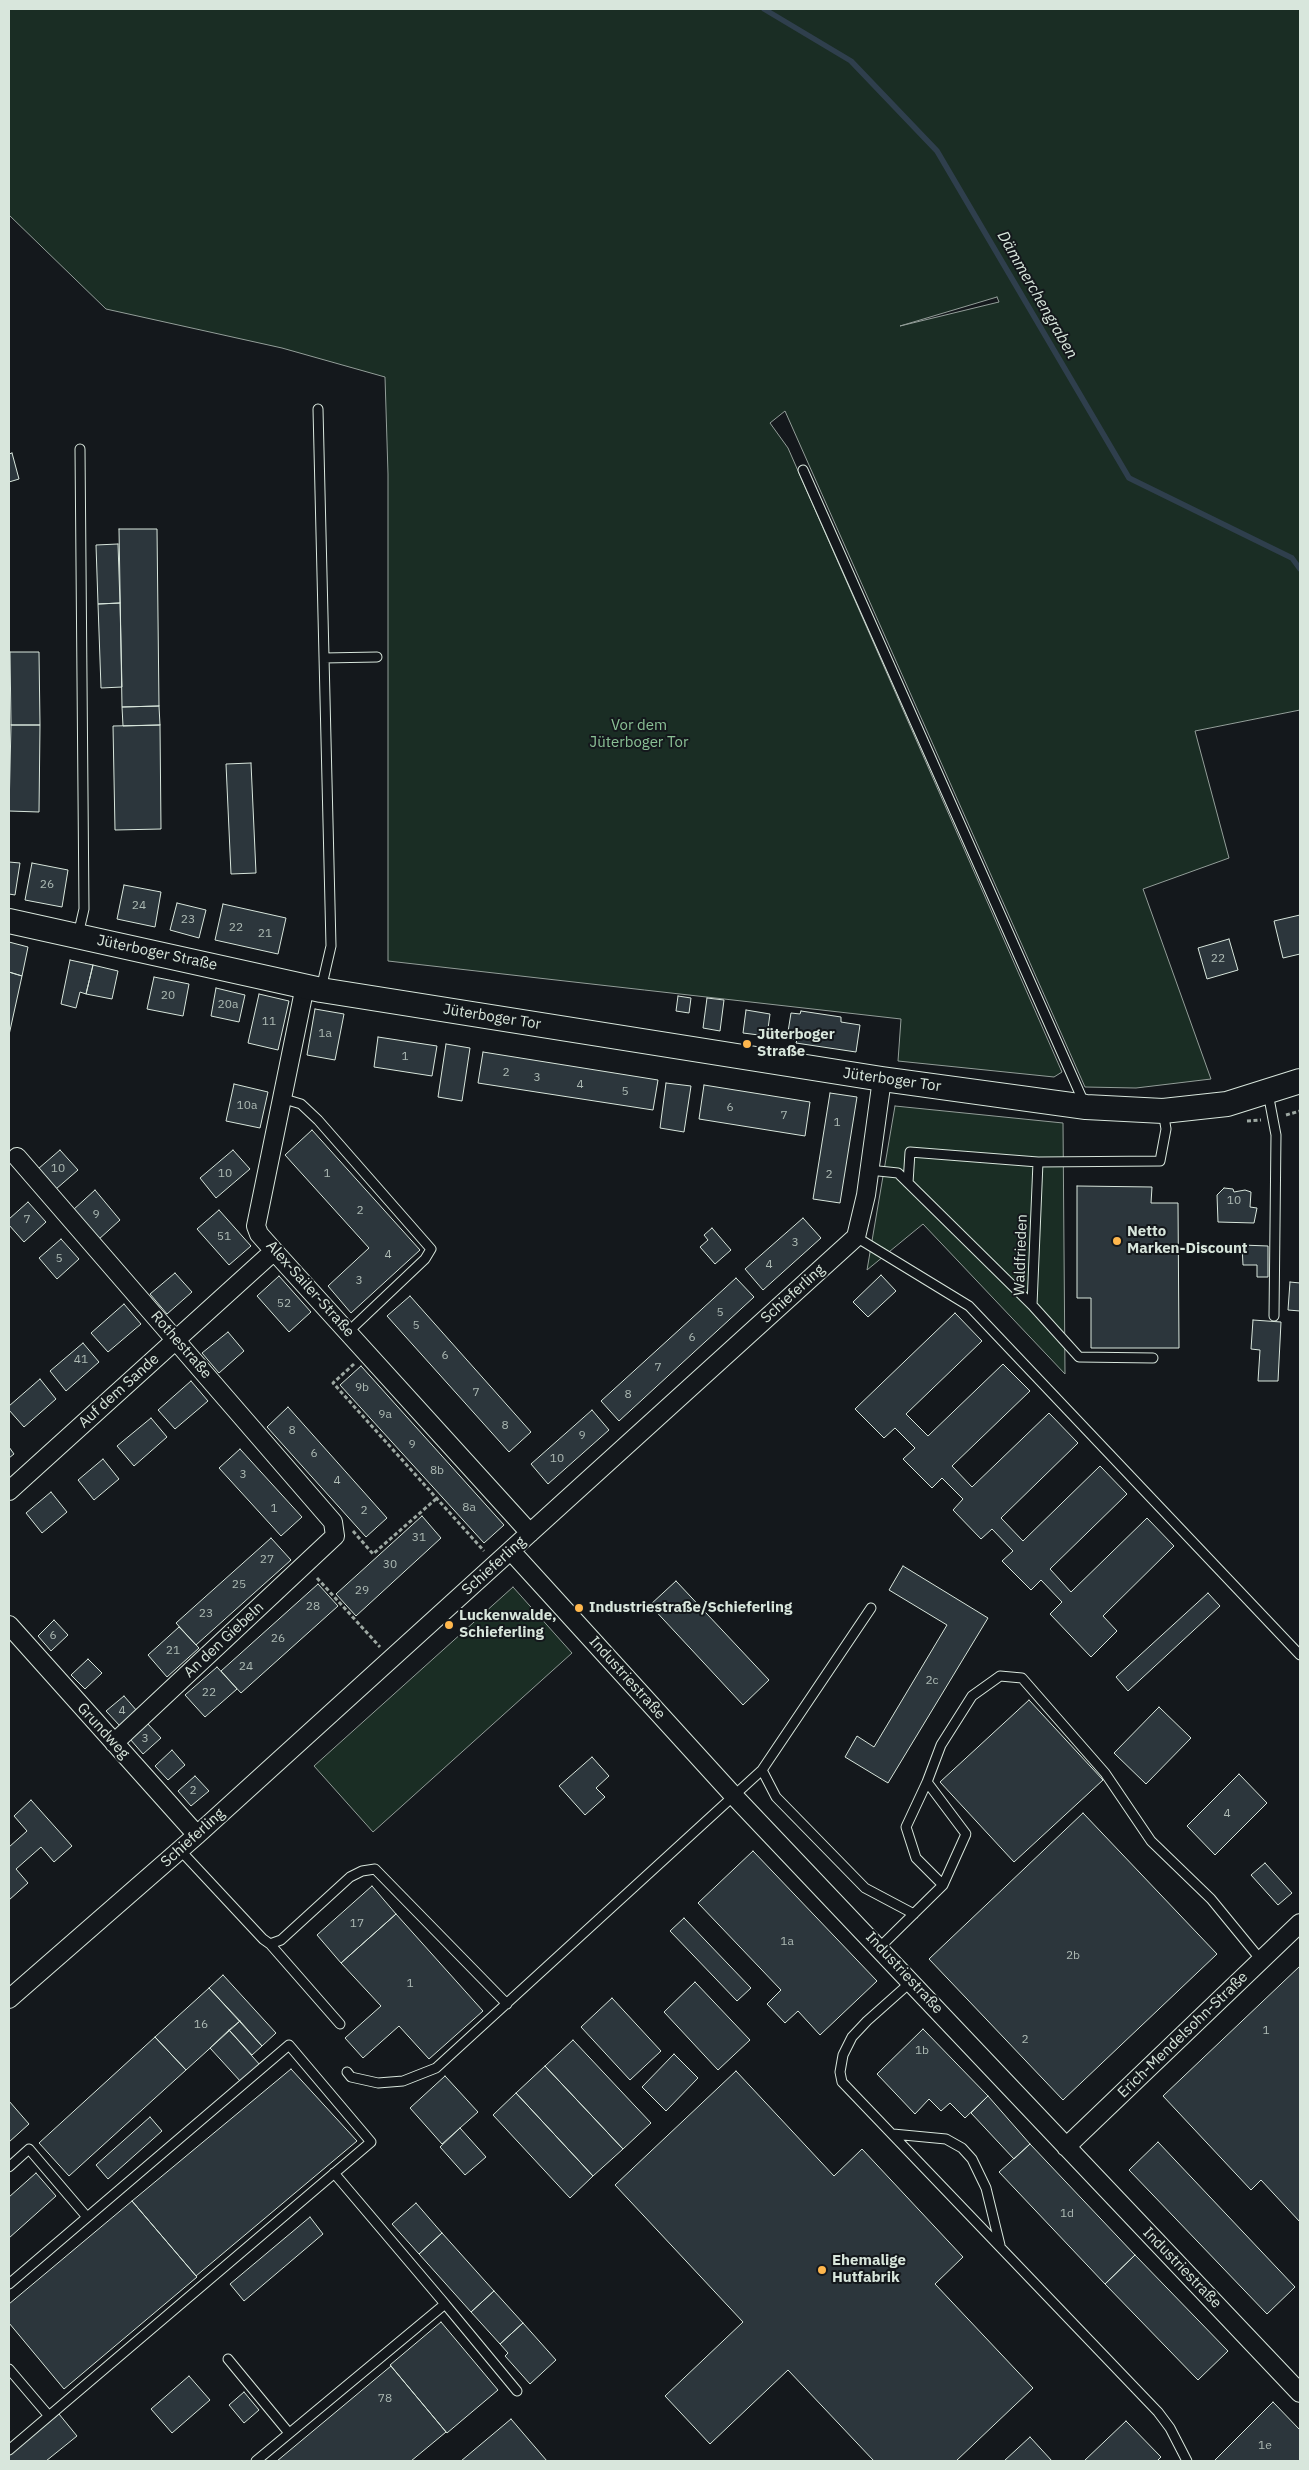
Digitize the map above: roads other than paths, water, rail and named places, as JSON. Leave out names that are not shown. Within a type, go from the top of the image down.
[{"type":"main road","name":"Jüterboger Straße","points":[[9,920],[313,988]]},
{"type":"main road","name":"Jüterboger Tor","points":[[313,988],[882,1079],[1086,1108],[1163,1110],[1227,1104],[1268,1093],[1300,1081]]},
{"type":"street","name":"Alex-Sailer-Straße","points":[[313,988],[281,1098],[256,1218],[256,1226],[274,1251],[530,1533]]},
{"type":"street","points":[[856,1237],[869,1170],[882,1079]]},
{"type":"street","name":"Rothestraße","points":[[18,1158],[333,1522],[334,1533]]},
{"type":"street","name":"Schieferling","points":[[9,1999],[197,1835],[856,1237]]},
{"type":"street","name":"Auf dem Sande","points":[[9,1491],[274,1251]]},
{"type":"street","name":"An den Giebeln","points":[[114,1743],[304,1565],[334,1533]]},
{"type":"street","name":"Industriestraße","points":[[511,1550],[734,1796],[880,1947],[1066,2147],[1300,2393]]},
{"type":"street","name":"Grundweg","points":[[9,1625],[197,1835]]},
{"type":"street","name":"Erich-Mendelsohn-Straße","points":[[1066,2147],[1300,1923]]},
{"type":"lane","points":[[313,988],[331,946],[318,409]]},
{"type":"lane","points":[[78,936],[84,909],[80,449]]},
{"type":"lane","points":[[803,470],[1086,1108]]},
{"type":"lane","points":[[324,658],[376,657]]},
{"type":"lane","points":[[1268,1093],[1276,1135],[1274,1316]]},
{"type":"lane","points":[[281,1098],[301,1104],[318,1120],[431,1249],[425,1259],[348,1332]]},
{"type":"lane","points":[[908,1183],[910,1152],[1038,1162],[1160,1161],[1166,1129],[1163,1110]]},
{"type":"lane","name":"Waldfrieden","points":[[1032,1305],[1038,1162]]},
{"type":"lane","name":"Waldfrieden","points":[[869,1170],[898,1173],[1032,1305]]},
{"type":"lane","points":[[856,1237],[969,1306],[1300,1655]]},
{"type":"lane","points":[[1032,1305],[1079,1357],[1153,1358]]},
{"type":"lane","points":[[347,2072],[351,2077],[378,2083],[403,2081],[436,2068],[659,1862],[762,1770],[871,1608]]},
{"type":"lane","points":[[943,1885],[916,1858],[906,1827],[927,1782],[941,1745],[972,1696],[1000,1676],[1022,1678],[1105,1773],[1151,1840],[1211,1899],[1262,1960]]},
{"type":"lane","points":[[762,1770],[776,1797],[865,1888],[914,1914]]},
{"type":"lane","points":[[880,1947],[943,1885],[966,1834],[927,1782]]},
{"type":"lane","points":[[180,1850],[263,1939],[270,1944],[340,2024]]},
{"type":"lane","points":[[270,1944],[281,1940],[350,1877],[362,1871],[375,1870],[507,2004]]},
{"type":"lane","points":[[912,1981],[867,2021],[852,2038],[843,2055],[841,2066],[842,2082],[1158,2412],[1170,2428],[1186,2461]]},
{"type":"lane","points":[[9,2284],[289,2045],[371,2142],[9,2450]]},
{"type":"lane","points":[[893,2134],[946,2139],[962,2148],[972,2159],[986,2188],[1001,2247]]},
{"type":"lane","points":[[9,2167],[29,2149],[87,2217]]},
{"type":"lane","points":[[334,2174],[517,2391]]},
{"type":"lane","points":[[256,2461],[445,2304]]},
{"type":"lane","points":[[228,2359],[289,2434]]},
{"type":"lane","points":[[9,2369],[49,2416]]},
{"type":"waterway","name":"Dämmerchengraben","points":[[764,9],[851,61],[937,151],[1129,478],[1292,558],[1300,569]]},
{"type":"place","name":"Jüterboger Straße","points":[[747,1044]]},
{"type":"place","name":"Netto Marken-Discount","points":[[1117,1241]]},
{"type":"place","name":"Industriestraße/Schieferling","points":[[579,1608]]},
{"type":"place","name":"Luckenwalde, Schieferling","points":[[449,1625]]},
{"type":"place","name":"Ehemalige Hutfabrik","points":[[822,2270]]},
{"type":"park label","name":"Vor dem Jüterboger Tor","points":[[639,734]]}]
